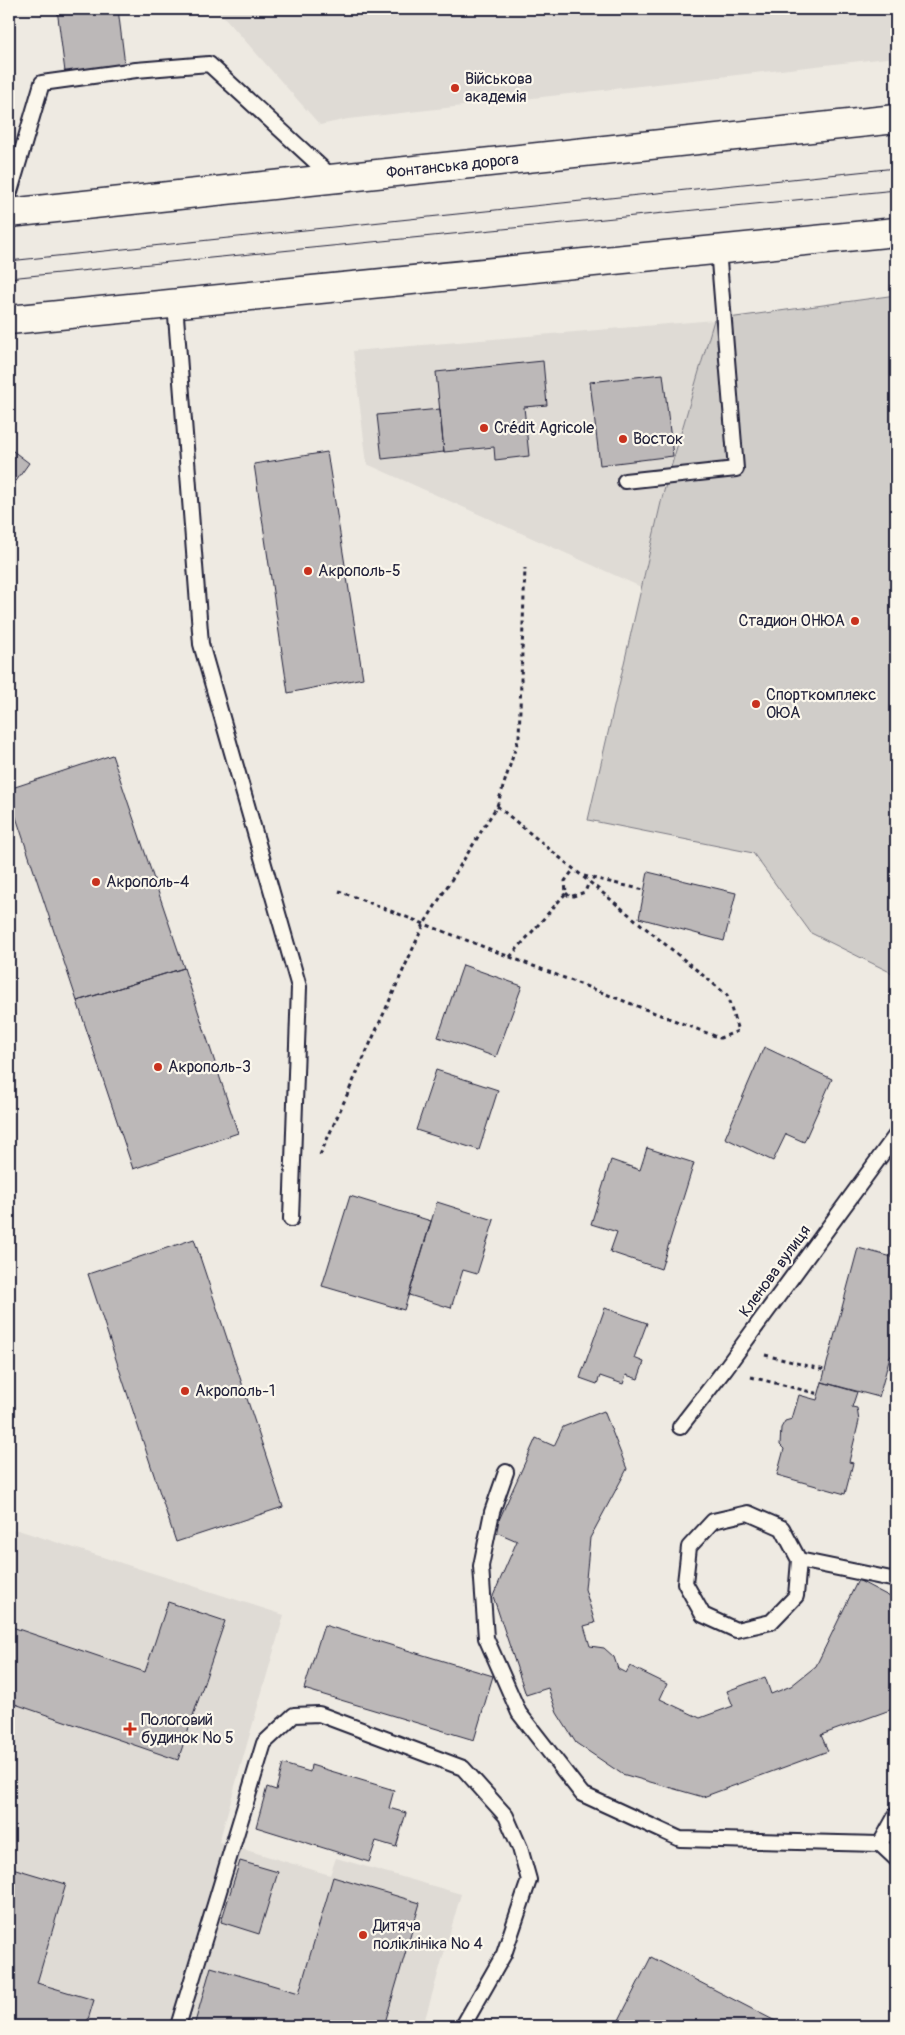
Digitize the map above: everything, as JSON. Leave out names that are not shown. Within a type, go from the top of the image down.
[{"type":"main road","name":"Фонтанська дорога","points":[[9,213],[896,119]]},
{"type":"main road","points":[[9,320],[896,232]]},
{"type":"lane","points":[[9,195],[42,84],[136,70],[209,64],[333,179]]},
{"type":"lane","points":[[625,481],[736,469],[718,249]]},
{"type":"lane","points":[[175,303],[201,644],[299,987],[291,1219]]},
{"type":"lane","name":"Кленова вулиця","points":[[680,1427],[725,1370],[896,1135]]},
{"type":"lane","points":[[506,1472],[492,1512],[481,1566],[486,1638],[519,1713],[582,1794],[680,1839],[880,1844],[896,1859]]},
{"type":"lane","points":[[748,1513],[782,1528],[799,1560],[796,1596],[771,1622],[736,1630],[703,1615],[685,1583],[689,1547],[713,1520],[748,1513]]},
{"type":"lane","points":[[799,1560],[896,1580]]},
{"type":"lane","points":[[178,2026],[264,1743],[294,1715],[319,1714],[464,1768],[506,1816],[520,1848],[529,1880],[504,1954],[463,2026]]},
{"type":"lane","points":[[880,1844],[896,1815]]},
{"type":"path","points":[[319,1157],[424,924],[497,806],[519,738],[525,568]]},
{"type":"path","points":[[339,891],[720,1038],[738,1031],[727,995],[497,806]]},
{"type":"path","points":[[574,868],[565,881],[566,893],[570,897],[585,892],[589,882]]},
{"type":"path","points":[[583,876],[644,890]]},
{"type":"path","points":[[510,957],[566,893]]},
{"type":"path","points":[[740,1348],[824,1370]]},
{"type":"path","points":[[725,1370],[818,1394]]},
{"type":"shaded area","name":"Військова академія","points":[[217,9],[896,9],[896,57],[348,119],[320,125]]},
{"type":"shaded area","name":"Спорткомплекс ОЮА","points":[[896,295],[896,975],[811,933],[753,853],[588,820],[662,498],[714,320]]},
{"type":"shaded area","points":[[714,320],[662,498],[641,587],[367,464],[353,351]]},
{"type":"shaded area","name":"Пологовий будинок № 5","points":[[9,1530],[18,1530],[284,1615],[219,1842],[330,1875],[336,1858],[461,1894],[423,2026],[9,2026]]},
{"type":"building","points":[[57,9],[118,9],[125,65],[65,72]]},
{"type":"building","name":"Crédit Agricole","points":[[543,361],[547,405],[524,407],[529,456],[495,460],[494,447],[444,452],[436,372]]},
{"type":"building","points":[[663,374],[673,456],[600,465],[590,382]]},
{"type":"building","points":[[440,409],[444,452],[382,459],[377,415]]},
{"type":"building","points":[[9,448],[29,463],[9,491]]},
{"type":"building","name":"Акрополь-5","points":[[327,452],[363,678],[288,693],[254,464]]},
{"type":"building","name":"Акрополь-4","points":[[112,755],[184,968],[77,1001],[9,796],[9,789]]},
{"type":"building","points":[[648,872],[736,893],[724,941],[639,918]]},
{"type":"building","points":[[463,965],[522,986],[496,1057],[438,1037]]},
{"type":"building","name":"Акрополь-3","points":[[184,968],[238,1133],[133,1169],[77,1001]]},
{"type":"building","points":[[764,1047],[832,1079],[804,1142],[786,1134],[773,1161],[725,1138]]},
{"type":"building","points":[[436,1070],[498,1090],[479,1150],[416,1130]]},
{"type":"building","points":[[647,1148],[694,1163],[661,1269],[610,1252],[617,1232],[591,1224],[611,1160],[640,1170]]},
{"type":"building","points":[[350,1196],[431,1221],[404,1310],[322,1286]]},
{"type":"building","points":[[437,1202],[494,1220],[477,1274],[463,1270],[451,1308],[409,1295]]},
{"type":"building","name":"Акрополь-1","points":[[194,1239],[283,1507],[176,1542],[88,1274]]},
{"type":"building","points":[[858,1248],[896,1258],[896,1358],[890,1356],[879,1397],[822,1382]]},
{"type":"building","points":[[605,1308],[647,1323],[634,1358],[644,1362],[638,1379],[626,1375],[623,1384],[600,1376],[597,1384],[580,1378]]},
{"type":"building","points":[[822,1382],[857,1392],[852,1407],[857,1408],[859,1421],[849,1462],[853,1463],[845,1494],[777,1475],[784,1449],[780,1445],[781,1428],[785,1421],[792,1419],[799,1395],[817,1400]]},
{"type":"building","points":[[604,1411],[627,1469],[590,1538],[585,1589],[595,1623],[584,1626],[590,1646],[604,1648],[614,1657],[618,1669],[626,1673],[630,1666],[667,1684],[660,1699],[700,1718],[733,1706],[727,1691],[765,1677],[771,1694],[791,1686],[816,1666],[858,1580],[896,1600],[896,1697],[890,1710],[821,1735],[828,1751],[703,1797],[622,1774],[576,1743],[557,1713],[548,1688],[526,1695],[493,1596],[517,1541],[494,1531],[536,1438],[554,1446],[563,1427]]},
{"type":"building","points":[[168,1602],[225,1621],[178,1760],[9,1702],[9,1626],[145,1672]]},
{"type":"building","points":[[324,1625],[493,1676],[474,1740],[304,1689]]},
{"type":"building","points":[[283,1764],[310,1772],[311,1765],[394,1790],[389,1808],[406,1813],[396,1847],[376,1841],[369,1862],[256,1827],[267,1787],[276,1790]]},
{"type":"building","points":[[240,1861],[278,1872],[259,1934],[221,1922]]},
{"type":"building","points":[[9,1867],[66,1884],[37,1983],[94,2000],[86,2026],[9,2026]]},
{"type":"building","name":"Дитяча поліклініка № 4","points":[[333,1877],[420,1903],[384,2026],[194,2026],[211,1967],[299,1993]]},
{"type":"building","points":[[651,1957],[785,2026],[626,2026],[618,2022]]},
{"type":"tram line","points":[[9,261],[896,168]]},
{"type":"tram line","points":[[9,278],[896,190]]},
{"type":"place","name":"Військова академія","points":[[455,88]]},
{"type":"place","name":"Crédit Agricole","points":[[484,428]]},
{"type":"place","name":"Восток","points":[[623,439]]},
{"type":"place","name":"Акрополь-5","points":[[308,571]]},
{"type":"place","name":"Стадион ОНЮА","points":[[855,621]]},
{"type":"place","name":"Спорткомплекс ОЮА","points":[[756,704]]},
{"type":"place","name":"Акрополь-4","points":[[96,882]]},
{"type":"place","name":"Акрополь-3","points":[[158,1067]]},
{"type":"place","name":"Акрополь-1","points":[[185,1391]]},
{"type":"place","name":"Пологовий будинок № 5","points":[[130,1729]]},
{"type":"place","name":"Дитяча поліклініка № 4","points":[[363,1935]]}]
